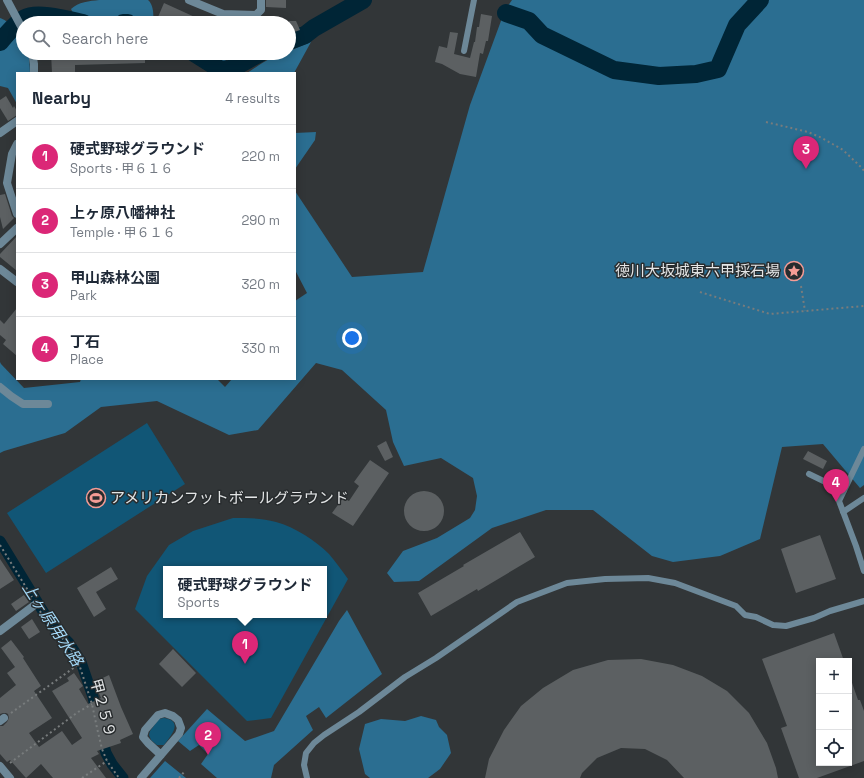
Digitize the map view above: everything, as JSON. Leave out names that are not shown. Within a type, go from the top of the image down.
[{"type":"street","points":[[7,0],[16,16]]},
{"type":"street","points":[[189,0],[223,14],[256,15],[261,10],[261,0]]},
{"type":"street","points":[[33,60],[34,72]]},
{"type":"street","points":[[0,133],[16,123]]},
{"type":"street","points":[[16,146],[12,154],[14,165],[7,184],[16,211]]},
{"type":"street","points":[[0,244],[16,229]]},
{"type":"street","points":[[0,269],[16,281]]},
{"type":"street","points":[[0,387],[24,404],[48,404]]},
{"type":"street","points":[[0,631],[36,604]]},
{"type":"street","points":[[141,778],[161,755],[179,734],[181,728],[178,720],[165,713],[158,715],[145,730],[144,737],[148,743],[161,755]]},
{"type":"street","points":[[1,769],[3,778]]},
{"type":"street","points":[[1,769],[10,778]]},
{"type":"lane","points":[[464,51],[474,0]]},
{"type":"lane","points":[[864,449],[839,501],[864,571]]},
{"type":"lane","points":[[809,474],[844,491]]},
{"type":"lane","points":[[843,512],[864,498]]},
{"type":"lane","points":[[307,778],[304,766],[306,753],[319,739],[359,712],[405,676],[436,658],[516,602],[567,583],[605,579],[648,578],[675,583],[736,606],[745,615],[756,617],[773,625],[786,626],[864,601]]},
{"type":"path","points":[[766,122],[808,132],[822,138],[843,150],[864,171]]},
{"type":"path","points":[[801,286],[806,311]]},
{"type":"path","points":[[700,292],[770,314],[864,306]]},
{"type":"path","name":"甲２５９","points":[[0,545],[43,617],[68,644],[79,664],[92,704],[102,748],[107,761],[119,778]]},
{"type":"path","points":[[2,720],[79,664]]},
{"type":"path","points":[[1,769],[78,712],[92,704]]},
{"type":"path","points":[[82,778],[107,761]]},
{"type":"path","points":[[180,778],[185,771]]},
{"type":"shaded area","points":[[148,0],[153,9],[153,16],[74,15],[71,9],[88,1]]},
{"type":"shaded area","points":[[512,0],[864,0],[864,485],[860,488],[823,444],[782,447],[760,539],[720,556],[673,562],[652,556],[593,510],[546,510],[492,528],[419,581],[394,582],[387,573],[403,551],[437,538],[470,518],[475,510],[477,496],[473,478],[441,458],[404,466],[393,442],[386,410],[342,370],[316,363],[258,430],[229,435],[157,401],[101,407],[65,433],[0,453],[0,362],[24,388],[80,382],[81,380],[218,380],[225,387],[231,380],[296,380],[296,300],[307,293],[296,272],[296,193],[352,277],[423,272],[470,105],[505,10]]},
{"type":"shaded area","points":[[0,18],[16,29],[16,60],[29,60],[30,72],[16,72],[16,102],[8,88],[0,86]]},
{"type":"shaded area","points":[[311,42],[295,72],[249,72],[267,60],[296,60],[296,48]]},
{"type":"shaded area","points":[[210,60],[226,60],[226,66]]},
{"type":"shaded area","points":[[316,132],[315,140],[296,168],[296,133]]},
{"type":"shaded area","name":"アメリカンフットボールグラウンド","points":[[147,423],[185,484],[46,573],[7,513]]},
{"type":"shaded area","points":[[233,518],[249,518],[271,521],[283,524],[298,531],[318,544],[337,563],[348,579],[327,617],[327,566],[163,566],[163,618],[326,618],[271,718],[247,721],[135,609],[147,576],[169,545],[193,531]]},
{"type":"shaded area","points":[[347,610],[382,674],[326,718],[319,707],[306,716],[313,730],[274,765],[271,778],[217,778],[201,764],[208,754],[199,745],[190,751],[178,741],[207,709],[245,741],[274,731]]},
{"type":"shaded area","points":[[421,716],[436,720],[439,727],[447,735],[451,753],[440,769],[428,778],[370,778],[365,774],[359,749],[365,724],[381,719],[405,721]]},
{"type":"shaded area","points":[[164,718],[173,722],[175,725],[174,729],[164,745],[157,745],[151,740],[149,735],[150,731],[159,719]]},
{"type":"shaded area","points":[[165,761],[186,778],[150,778]]},
{"type":"building","points":[[266,0],[286,0],[286,8],[266,7]]},
{"type":"building","points":[[164,3],[193,16],[158,16]]},
{"type":"building","points":[[481,14],[492,16],[488,41],[486,41],[483,54],[480,53],[476,77],[460,74],[442,64],[435,62],[439,46],[447,48],[450,32],[458,33],[454,54],[470,58],[475,42],[477,27],[479,27]]},
{"type":"building","points":[[296,21],[300,30],[296,31]]},
{"type":"building","points":[[51,60],[145,60],[145,63],[75,65],[75,72],[52,72]]},
{"type":"building","points":[[6,96],[13,108],[14,106],[16,109],[16,116],[8,121],[0,108],[0,100]]},
{"type":"building","points":[[5,194],[14,218],[3,229],[0,217],[0,195]]},
{"type":"building","points":[[16,237],[16,270],[0,257],[0,254]]},
{"type":"building","points":[[16,309],[16,355],[3,344],[6,340],[0,335],[0,320],[4,324]]},
{"type":"building","points":[[386,441],[393,457],[385,461],[377,446]]},
{"type":"building","points":[[808,451],[827,461],[823,469],[803,459]]},
{"type":"building","points":[[370,460],[389,473],[353,526],[332,513],[343,498],[349,501],[359,486],[354,482]]},
{"type":"building","points":[[428,491],[435,494],[441,500],[444,511],[443,519],[435,528],[428,531],[420,531],[413,528],[405,519],[404,507],[407,500],[416,492]]},
{"type":"building","points":[[520,532],[535,557],[478,591],[477,589],[431,616],[418,593]]},
{"type":"building","points":[[820,535],[836,579],[796,593],[781,549]]},
{"type":"building","points":[[0,559],[14,580],[0,589]]},
{"type":"building","points":[[111,567],[118,579],[96,592],[106,609],[94,617],[77,588]]},
{"type":"building","points":[[24,595],[29,602],[16,611],[11,604]]},
{"type":"building","points":[[32,619],[40,632],[29,639],[21,627]]},
{"type":"building","points":[[834,633],[843,658],[816,658],[816,766],[850,766],[817,778],[799,778],[781,728],[787,726],[762,659]]},
{"type":"building","points":[[11,640],[24,657],[23,658],[41,686],[34,691],[52,718],[29,733],[39,747],[62,731],[72,745],[82,738],[52,691],[69,681],[67,678],[74,673],[83,686],[79,689],[88,704],[101,698],[94,682],[109,675],[133,734],[120,740],[121,743],[97,751],[99,754],[91,758],[106,778],[53,778],[41,764],[26,778],[10,760],[7,762],[0,754],[0,726],[3,726],[9,718],[8,714],[6,713],[0,714],[0,698],[16,685],[7,673],[15,667],[1,648]]},
{"type":"building","points":[[173,649],[196,673],[182,687],[159,664]]},
{"type":"building","points":[[641,659],[673,665],[702,676],[727,691],[749,713],[767,743],[778,778],[684,778],[667,760],[645,749],[621,748],[597,758],[582,773],[580,778],[485,778],[489,759],[504,730],[521,706],[543,688],[573,670],[608,660]]},
{"type":"building","points":[[852,683],[858,700],[860,700],[864,711],[864,761],[852,765]]},
{"type":"waterway","points":[[296,38],[305,35],[314,28],[363,0]]},
{"type":"waterway","points":[[506,13],[529,21],[542,35],[614,70],[659,76],[696,74],[718,69],[737,25],[760,0]]},
{"type":"waterway","points":[[30,16],[45,16]]},
{"type":"waterway","points":[[0,42],[16,25]]},
{"type":"waterway","points":[[205,60],[223,72]]},
{"type":"waterway","points":[[221,70],[231,69],[247,60]]},
{"type":"waterway","name":"上ヶ原用水路","points":[[0,541],[44,613],[57,631],[69,643],[81,662],[93,697],[97,716]]},
{"type":"waterway","name":"上ヶ原用水路","points":[[101,734],[106,753],[112,764],[123,778]]},
{"type":"place","name":"甲山森林公園","points":[[806,169]]},
{"type":"place","name":"徳川大坂城東六甲採石場","points":[[794,271]]},
{"type":"place","name":"アメリカンフットボールグラウンド","points":[[96,498]]},
{"type":"place","name":"丁石","points":[[836,502]]},
{"type":"place","name":"硬式野球グラウンド","points":[[245,664]]},
{"type":"place","name":"上ヶ原八幡神社","points":[[208,755]]}]
